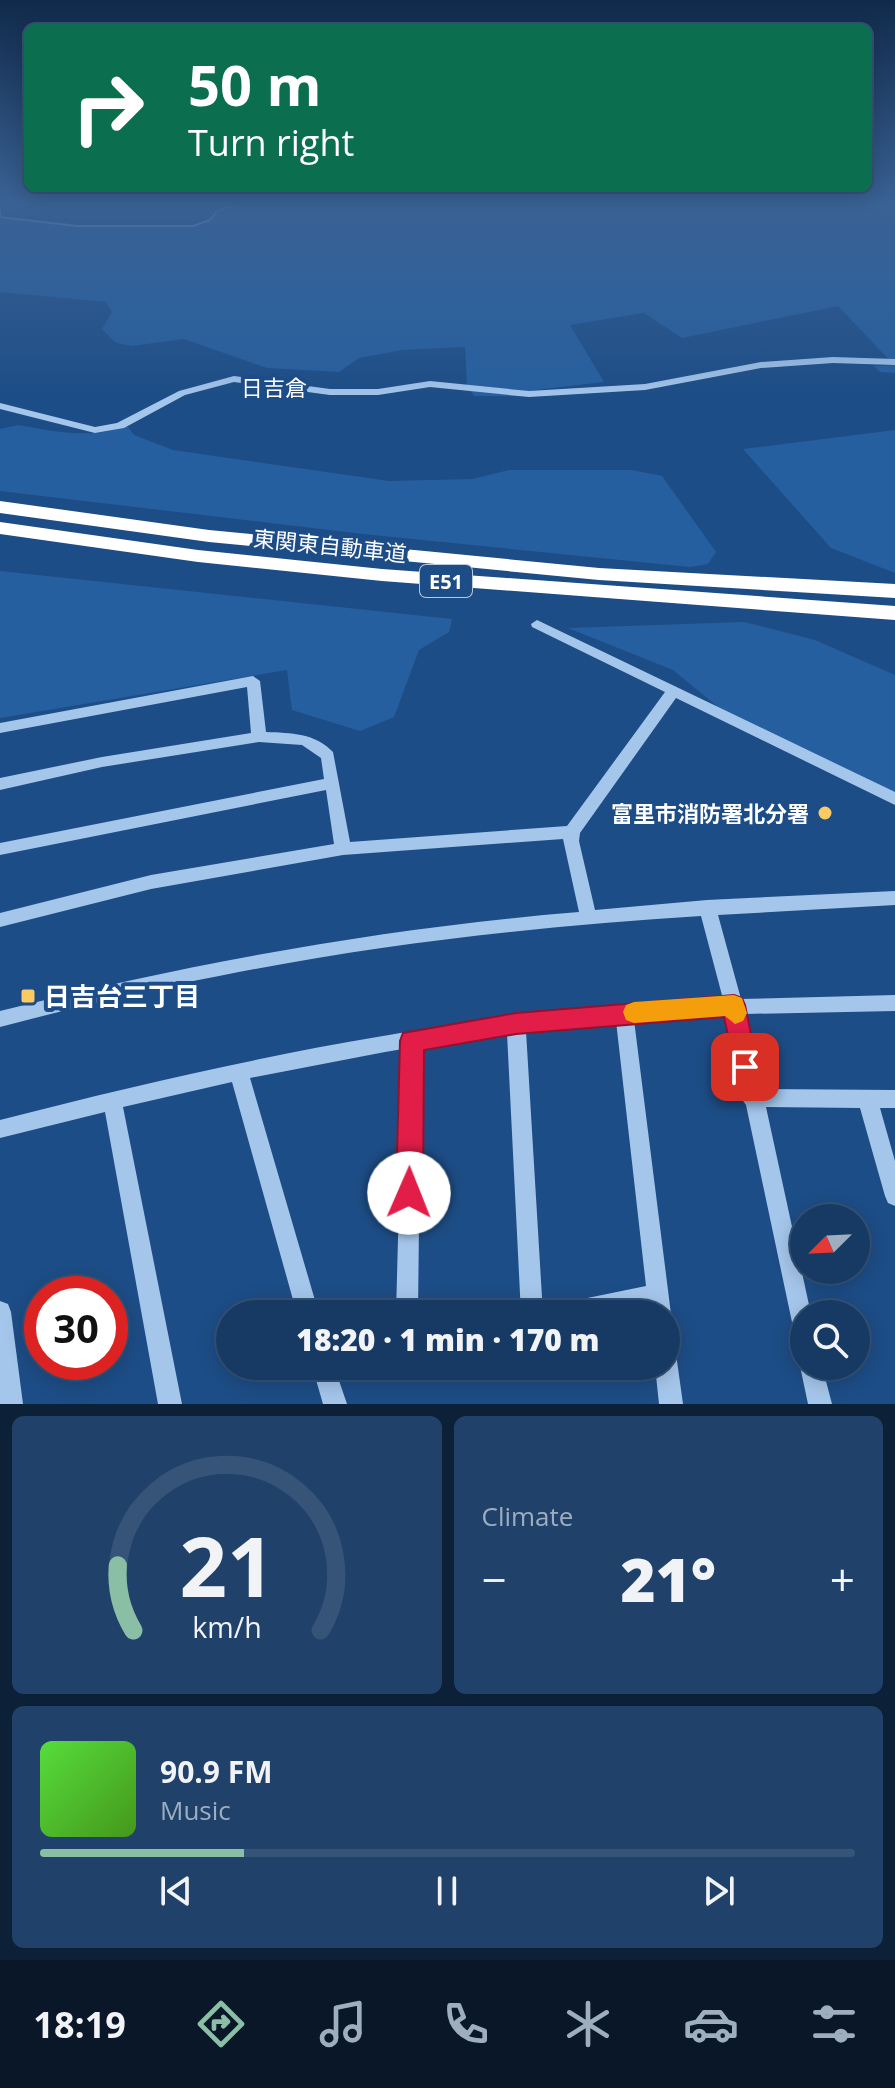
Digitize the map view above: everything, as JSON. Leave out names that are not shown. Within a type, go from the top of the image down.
[{"type":"highway","name":"東関東自動車道","points":[[0,507],[209,536],[599,574],[895,591]]},
{"type":"highway","name":"東関東自動車道","points":[[0,528],[198,556],[382,575],[895,613]]},
{"type":"street","points":[[0,406],[95,430],[120,426],[182,393],[234,379],[341,393],[430,384],[529,394],[645,387],[761,365],[833,360],[895,362]]},
{"type":"street","points":[[537,624],[895,799]]},
{"type":"street","points":[[0,728],[253,681],[259,737]]},
{"type":"street","points":[[588,915],[571,841],[572,832],[674,690]]},
{"type":"street","points":[[0,784],[102,762],[259,737],[303,739],[320,745],[328,756],[343,849]]},
{"type":"street","points":[[0,849],[331,783]]},
{"type":"street","points":[[0,920],[151,882],[343,849],[572,832]]},
{"type":"street","points":[[0,1019],[170,977],[312,951],[588,915],[895,898]]},
{"type":"street","points":[[707,907],[734,1005],[751,1098],[797,1300]]},
{"type":"street","points":[[0,1129],[112,1099],[238,1071],[516,1024],[734,1005],[895,1003]]},
{"type":"street","points":[[624,1013],[659,1300]]},
{"type":"street","points":[[516,1024],[531,1300]]},
{"type":"street","points":[[407,1300],[412,1041]]},
{"type":"street","points":[[238,1071],[304,1300]]},
{"type":"street","points":[[751,1098],[895,1099]]},
{"type":"street","points":[[867,1098],[895,1196]]},
{"type":"street","points":[[112,1099],[170,1404]]},
{"type":"street","points":[[0,1312],[11,1404]]},
{"type":"street","points":[[327,1380],[335,1404]]},
{"type":"street","points":[[668,1380],[671,1404]]},
{"type":"street","points":[[814,1380],[820,1404]]},
{"type":"shaded area","points":[[0,268],[895,268],[895,373],[880,372],[874,366],[894,365],[838,306],[682,338],[644,313],[570,325],[604,382],[535,390],[523,396],[474,396],[467,386],[465,347],[403,350],[359,358],[339,372],[267,368],[184,339],[132,346],[116,343],[102,329],[112,312],[106,302],[0,292]]},
{"type":"shaded area","points":[[18,425],[86,433],[127,426],[134,435],[173,450],[389,481],[473,479],[509,470],[632,470],[662,476],[716,552],[708,564],[690,567],[363,534],[0,491],[0,429]]},
{"type":"shaded area","points":[[895,430],[895,573],[831,548],[743,449]]},
{"type":"shaded area","points":[[0,571],[452,619],[449,632],[419,650],[394,717],[360,731],[292,710],[287,670],[0,718]]},
{"type":"shaded area","points":[[744,622],[815,640],[895,675],[895,793],[723,711],[673,670],[568,628]]},
{"type":"slow traffic","points":[[634,1012],[734,1005],[735,1013]]},
{"type":"place","name":"富里市消防署北分署","points":[[825,813]]},
{"type":"place","name":"日吉台三丁目","points":[[28,996]]},
{"type":"district","name":"日吉倉","points":[[274,387]]},
{"type":"route","points":[[409,1193],[412,1041],[516,1024],[734,1005],[745,1067]]}]
